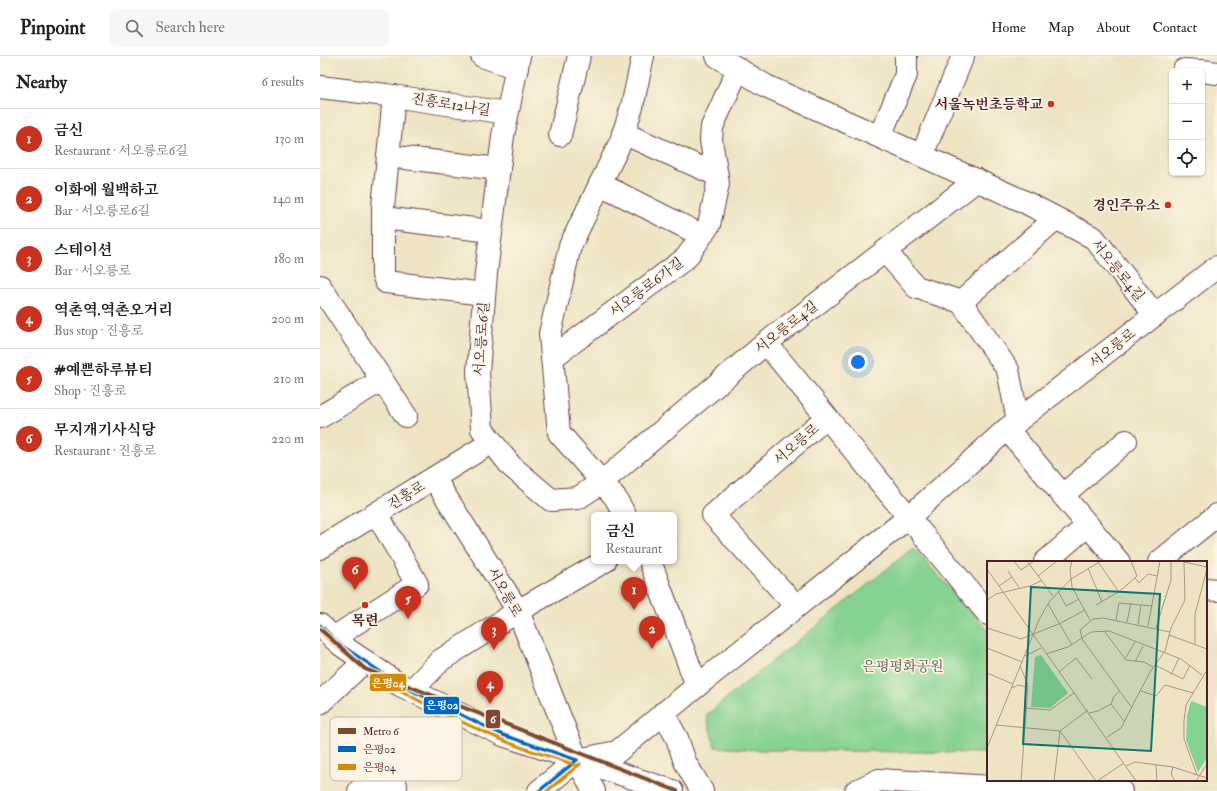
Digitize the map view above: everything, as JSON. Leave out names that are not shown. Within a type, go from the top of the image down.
[{"type":"street","points":[[482,56],[518,62]]},
{"type":"street","points":[[560,135],[579,56]]},
{"type":"street","points":[[623,512],[615,497],[559,434],[550,334],[570,246],[623,134],[632,107],[643,56]]},
{"type":"street","points":[[880,136],[906,75],[906,56]]},
{"type":"street","points":[[922,155],[963,56]]},
{"type":"street","name":"서오릉로4길","points":[[729,61],[766,86],[1023,201],[1094,238],[1155,315]]},
{"type":"street","name":"서오릉로6가길","points":[[552,358],[686,258],[709,225],[718,184],[711,140],[712,127],[729,61]]},
{"type":"street","name":"서오릉로6길","points":[[518,62],[507,113],[484,294],[478,372],[482,429],[511,466],[552,500],[578,498],[602,482]]},
{"type":"street","points":[[1205,72],[1217,73]]},
{"type":"street","name":"진흥로12나길","points":[[320,87],[394,96],[507,113]]},
{"type":"street","name":"진흥로12나길","points":[[394,96],[383,218],[383,275],[386,282],[484,294]]},
{"type":"street","points":[[623,134],[717,174]]},
{"type":"street","points":[[388,156],[499,169]]},
{"type":"street","name":"서오릉로4길","points":[[602,482],[766,343],[976,180]]},
{"type":"street","points":[[600,184],[701,236]]},
{"type":"street","points":[[383,218],[491,231]]},
{"type":"street","points":[[961,302],[1055,219]]},
{"type":"street","points":[[884,251],[916,287],[961,302],[1008,370],[1012,425],[1063,495],[1118,561]]},
{"type":"street","name":"서오릉로","points":[[539,791],[577,760],[617,752],[663,713],[909,517],[1012,425],[1217,267]]},
{"type":"street","points":[[321,289],[406,416]]},
{"type":"street","name":"서오릉로","points":[[766,343],[987,613]]},
{"type":"street","points":[[320,417],[382,380]]},
{"type":"street","name":"서오릉로","points":[[796,606],[713,515],[826,418]]},
{"type":"street","points":[[1063,495],[1126,441]]},
{"type":"street","name":"진흥로","points":[[320,548],[492,442]]},
{"type":"street","name":"서오릉로","points":[[434,478],[518,611],[577,760]]},
{"type":"street","points":[[377,514],[417,584],[327,632],[400,685],[503,735],[672,791]]},
{"type":"street","points":[[1160,561],[1217,515]]},
{"type":"street","points":[[1046,561],[1088,525]]},
{"type":"street","points":[[412,690],[442,660],[518,611],[600,564]]},
{"type":"street","points":[[651,564],[697,686]]},
{"type":"street","points":[[1207,589],[1217,590]]},
{"type":"street","points":[[320,702],[365,661]]},
{"type":"street","points":[[663,713],[677,738],[685,762],[702,791]]},
{"type":"street","points":[[577,760],[594,791]]},
{"type":"street","points":[[856,791],[879,780],[892,786],[1013,784],[1121,791]]},
{"type":"street","points":[[359,791],[396,786]]},
{"type":"green space","name":"은평평화공원","points":[[913,548],[987,629],[987,753],[756,750],[715,747],[706,715]]},
{"type":"metro line","name":"6","points":[[320,629],[365,669],[677,791]]},
{"type":"transit line","name":"은평02","points":[[320,625],[341,645],[400,685],[503,735],[577,760]]},
{"type":"transit line","name":"은평04","points":[[320,632],[360,665],[405,693],[450,717]]},
{"type":"transit line","name":"은평04","points":[[462,723],[509,743],[575,765]]},
{"type":"transit line","name":"은평02","points":[[539,791],[577,760]]},
{"type":"transit line","name":"은평04","points":[[547,791],[580,764]]},
{"type":"place","name":"서울녹번초등학교","points":[[1051,104]]},
{"type":"place","name":"경인주유소","points":[[1168,205]]},
{"type":"place","name":"무지개기사식당","points":[[355,590]]},
{"type":"place","name":"목련","points":[[365,605]]},
{"type":"place","name":"금신","points":[[634,610]]},
{"type":"place","name":"#예쁜하루뷰티","points":[[408,619]]},
{"type":"place","name":"이화에 월백하고","points":[[652,649]]},
{"type":"place","name":"스테이션","points":[[494,650]]},
{"type":"place","name":"역촌역.역촌오거리","points":[[490,704]]}]
